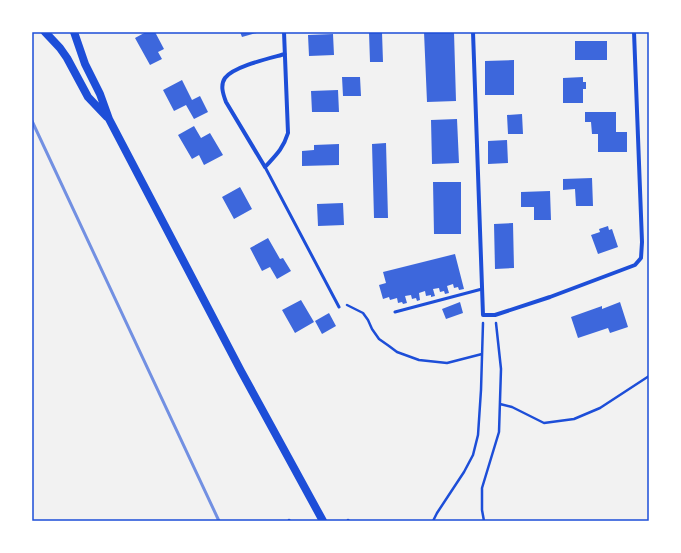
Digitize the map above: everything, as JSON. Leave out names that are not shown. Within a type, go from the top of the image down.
[{"type":"main road","points":[[46,32],[67,58],[88,97],[109,119]]},
{"type":"main road","points":[[74,32],[85,64],[100,94],[109,119],[241,371],[323,521]]},
{"type":"street","points":[[284,32],[285,54],[288,133],[278,153],[266,167],[226,102],[222,86],[225,78],[238,68],[285,54]]},
{"type":"street","points":[[473,32],[483,315],[495,315],[550,297],[635,265],[641,258],[642,242],[634,32]]},
{"type":"lane","points":[[266,167],[339,307]]},
{"type":"lane","points":[[395,312],[482,290]]},
{"type":"path","points":[[332,294],[347,305],[363,313],[379,340],[397,352],[419,360],[447,363],[482,354]]},
{"type":"path","points":[[433,521],[437,512],[464,472],[473,455],[478,435],[483,315]]},
{"type":"path","points":[[484,521],[482,510],[482,488],[499,432],[501,369],[495,315]]},
{"type":"path","points":[[500,404],[512,407],[544,423],[574,419],[600,408],[649,376]]},
{"type":"building","points":[[146,32],[155,32],[164,49],[158,52],[162,59],[150,65],[135,38]]},
{"type":"building","points":[[240,32],[260,32],[242,37]]},
{"type":"building","points":[[369,32],[382,32],[383,62],[370,62]]},
{"type":"building","points":[[424,32],[454,32],[456,101],[427,102]]},
{"type":"building","points":[[333,34],[334,55],[309,56],[308,35]]},
{"type":"building","points":[[575,41],[607,41],[607,60],[575,60]]},
{"type":"building","points":[[514,60],[514,95],[485,95],[485,61]]},
{"type":"building","points":[[342,77],[360,77],[361,96],[343,96]]},
{"type":"building","points":[[583,77],[583,82],[586,82],[586,89],[583,89],[583,103],[563,103],[563,78]]},
{"type":"building","points":[[182,80],[192,100],[200,96],[208,112],[194,119],[186,105],[174,111],[163,90]]},
{"type":"building","points":[[338,90],[339,112],[312,112],[311,91]]},
{"type":"building","points":[[585,112],[616,112],[616,132],[627,132],[627,152],[598,152],[598,134],[592,134],[591,122],[585,122]]},
{"type":"building","points":[[522,114],[523,134],[508,134],[507,115]]},
{"type":"building","points":[[457,119],[459,163],[432,164],[431,120]]},
{"type":"building","points":[[194,126],[201,138],[210,133],[223,155],[204,165],[199,155],[192,159],[178,135]]},
{"type":"building","points":[[507,140],[508,163],[488,164],[488,141]]},
{"type":"building","points":[[386,143],[388,218],[374,218],[372,144]]},
{"type":"building","points":[[339,144],[339,165],[302,166],[302,151],[314,150],[314,145]]},
{"type":"building","points":[[592,178],[593,206],[576,206],[575,189],[563,190],[563,179]]},
{"type":"building","points":[[433,182],[461,182],[461,234],[434,234]]},
{"type":"building","points":[[240,187],[252,209],[234,219],[222,197]]},
{"type":"building","points":[[550,191],[551,220],[534,220],[534,207],[521,207],[521,192]]},
{"type":"building","points":[[343,203],[344,225],[318,226],[317,204]]},
{"type":"building","points":[[513,223],[514,268],[495,269],[494,224]]},
{"type":"building","points":[[608,226],[609,230],[612,229],[618,247],[598,254],[591,235],[600,232],[599,229]]},
{"type":"building","points":[[268,238],[280,259],[283,258],[291,271],[277,279],[270,267],[262,271],[250,248]]},
{"type":"building","points":[[455,254],[464,289],[459,290],[458,287],[454,288],[453,284],[447,286],[449,293],[445,294],[444,291],[440,292],[439,288],[433,289],[435,296],[426,296],[425,291],[419,293],[420,300],[417,301],[416,298],[412,299],[411,295],[405,296],[407,303],[403,304],[402,302],[398,303],[397,298],[390,300],[389,297],[383,299],[379,285],[386,283],[383,272]]},
{"type":"building","points":[[301,300],[314,322],[295,333],[282,310]]},
{"type":"building","points":[[460,302],[463,313],[446,319],[442,309]]},
{"type":"building","points":[[620,302],[628,327],[610,333],[608,328],[578,338],[571,317],[602,306],[602,309]]},
{"type":"building","points":[[329,313],[336,326],[322,334],[315,321]]},
{"type":"railway","points":[[32,121],[219,521]]}]
